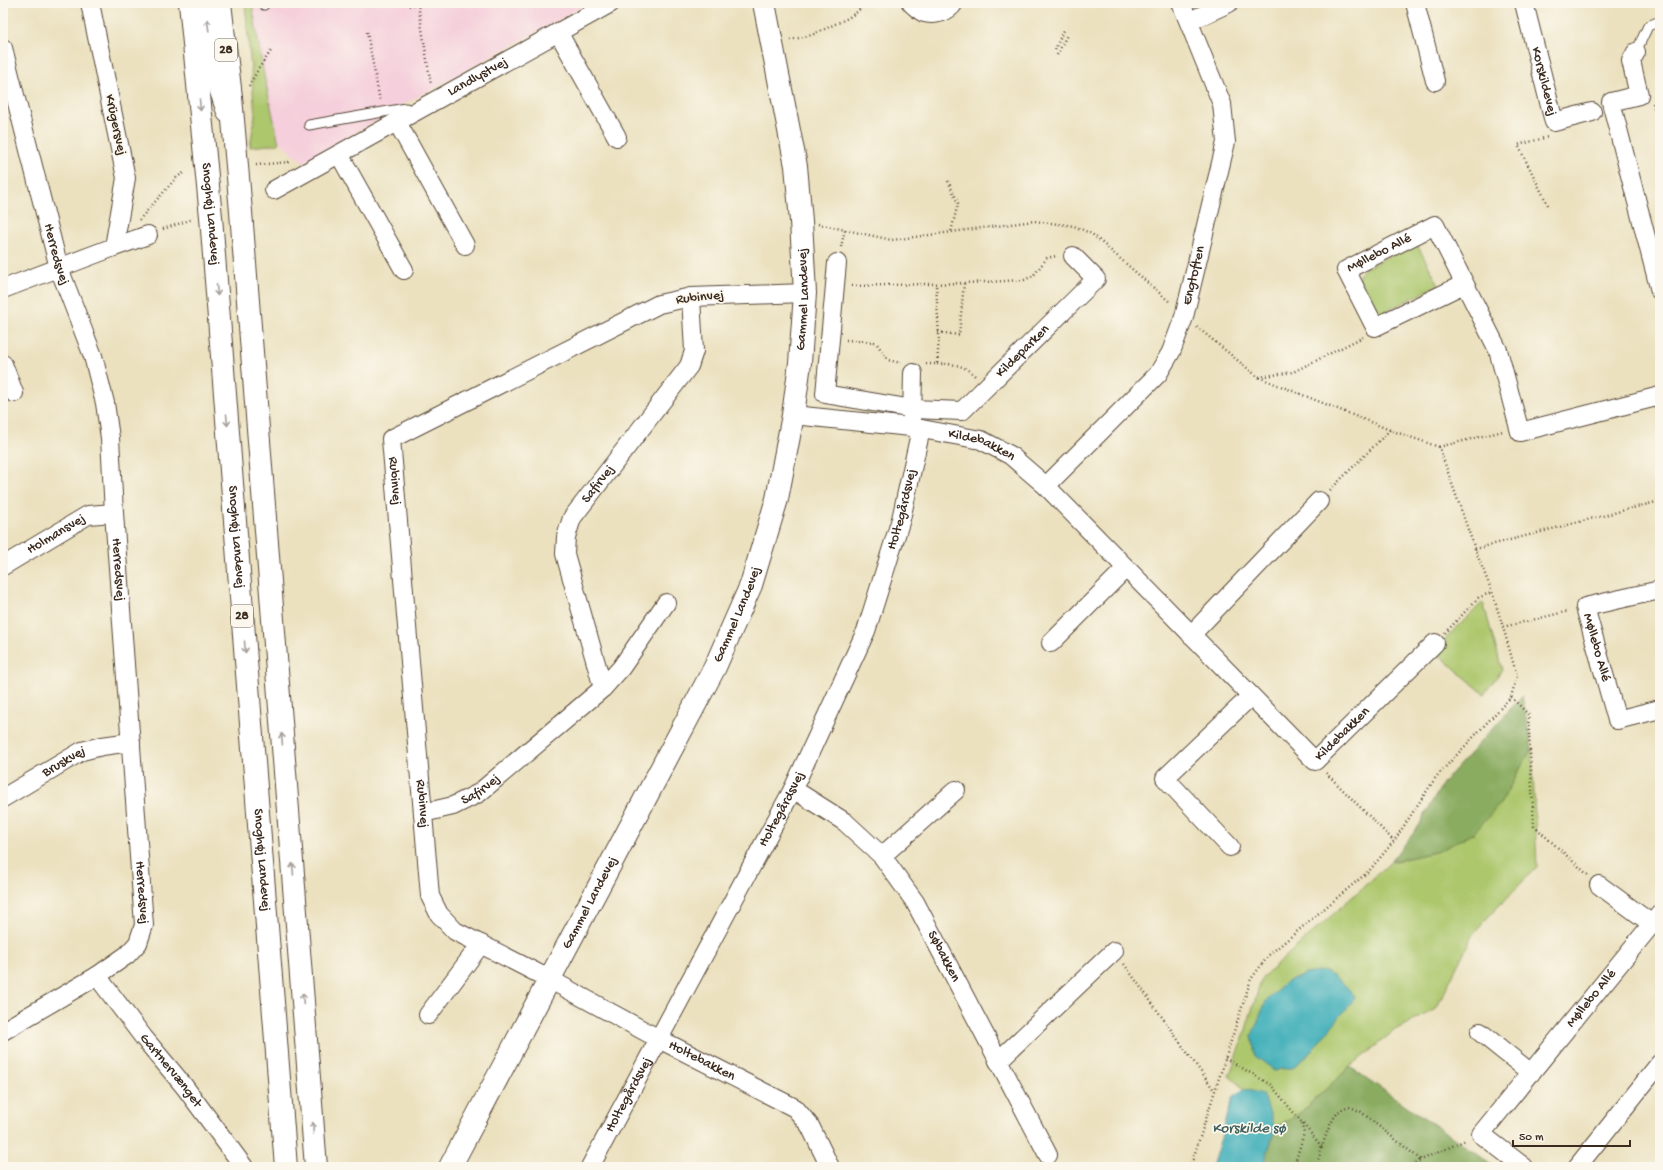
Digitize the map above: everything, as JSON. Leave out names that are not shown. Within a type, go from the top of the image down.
[{"type":"main road","name":"Snoghøj Landevej","points":[[190,3],[211,217],[286,1167]]},
{"type":"main road","points":[[205,3],[216,76],[234,130]]},
{"type":"main road","name":"Snoghøj Landevej","points":[[220,3],[234,130],[316,1167]]},
{"type":"main road","name":"Gammel Landevej","points":[[450,1167],[718,660],[750,585],[777,499],[793,416],[800,363],[805,293],[796,166],[764,3]]},
{"type":"street","name":"Krügersvej","points":[[90,3],[126,178],[114,247]]},
{"type":"street","name":"Landlystvej","points":[[274,190],[339,154],[402,115],[434,101],[611,3]]},
{"type":"street","points":[[911,3],[923,13],[939,14],[952,6],[954,3]]},
{"type":"street","name":"Engtoften","points":[[1046,486],[1158,374],[1171,352],[1184,317],[1226,142],[1222,104],[1190,21],[1181,3]]},
{"type":"street","points":[[1190,21],[1229,3]]},
{"type":"street","points":[[1415,3],[1435,81]]},
{"type":"street","name":"Korskildevej","points":[[1524,3],[1554,122],[1592,112]]},
{"type":"street","points":[[558,32],[617,137]]},
{"type":"street","points":[[1636,52],[1631,61],[1639,95],[1611,102],[1660,291]]},
{"type":"street","name":"Herredsvej","points":[[3,1031],[97,976],[131,951],[138,943],[144,925],[114,513],[110,438],[105,403],[93,356],[59,268],[4,60]]},
{"type":"street","points":[[402,115],[464,245]]},
{"type":"street","points":[[339,154],[404,270]]},
{"type":"street","name":"Møllebo Allé","points":[[1375,327],[1346,270],[1435,226],[1498,350],[1520,432]]},
{"type":"street","points":[[3,289],[142,237]]},
{"type":"street","name":"Kildeparken","points":[[837,263],[825,394],[913,409],[962,411],[1096,279],[1073,256]]},
{"type":"street","points":[[1375,327],[1464,284]]},
{"type":"street","name":"Rubinvej","points":[[549,979],[455,931],[439,914],[430,896],[391,439],[659,304],[691,296],[805,293]]},
{"type":"street","name":"Safirvej","points":[[603,688],[565,554],[566,537],[572,518],[689,366],[694,351],[691,296]]},
{"type":"street","points":[[3,364],[14,393]]},
{"type":"street","points":[[913,367],[913,409],[916,428]]},
{"type":"street","points":[[1520,432],[1660,396]]},
{"type":"street","name":"Kildebakken","points":[[793,416],[916,428],[981,440],[1010,455],[1046,486],[1315,761],[1435,643]]},
{"type":"street","name":"Holtegårdsvej","points":[[590,1167],[793,789],[866,630],[901,519],[916,428]]},
{"type":"street","points":[[1191,635],[1319,501]]},
{"type":"street","name":"Holmansvej","points":[[3,566],[88,516],[114,513]]},
{"type":"street","points":[[1051,643],[1126,568]]},
{"type":"street","name":"Møllebo Allé","points":[[1660,590],[1585,607],[1617,720],[1660,709]]},
{"type":"street","name":"Safirvej","points":[[423,813],[453,806],[479,793],[603,688],[621,668],[666,603]]},
{"type":"street","points":[[1230,847],[1165,778],[1251,696]]},
{"type":"street","name":"Bruskvej","points":[[3,798],[82,751],[102,746],[131,742]]},
{"type":"street","name":"Søbakken","points":[[793,789],[844,822],[882,856],[915,902],[1048,1155]]},
{"type":"street","points":[[882,856],[956,790]]},
{"type":"street","name":"Møllebo Allé","points":[[1481,1134],[1656,919],[1599,885]]},
{"type":"street","points":[[428,1015],[481,944]]},
{"type":"street","points":[[998,1061],[1114,950]]},
{"type":"street","name":"Gartnervænget","points":[[97,976],[144,1038],[184,1086],[244,1167]]},
{"type":"street","name":"Holtebakken","points":[[549,979],[659,1039],[795,1108],[810,1126],[830,1167]]},
{"type":"street","points":[[1480,1032],[1531,1073]]},
{"type":"street","points":[[1578,1167],[1660,1063]]},
{"type":"street","points":[[1481,1134],[1524,1167]]},
{"type":"lane","points":[[1636,52],[1648,26],[1660,21]]},
{"type":"lane","points":[[309,125],[382,112],[402,115]]},
{"type":"path","points":[[407,3],[408,6],[418,4],[434,101]]},
{"type":"path","points":[[772,45],[812,35],[848,18],[866,3]]},
{"type":"path","points":[[1054,50],[1064,28]]},
{"type":"path","points":[[367,32],[382,112]]},
{"type":"path","points":[[1057,56],[1067,35]]},
{"type":"path","points":[[249,86],[271,51]]},
{"type":"path","points":[[1548,204],[1518,145],[1551,136],[1548,124],[1554,122]]},
{"type":"path","points":[[1656,138],[1660,137]]},
{"type":"path","points":[[256,165],[292,162],[306,172]]},
{"type":"path","points":[[185,172],[177,177],[138,221],[142,237],[194,218],[194,212]]},
{"type":"path","points":[[948,181],[958,203],[951,232]]},
{"type":"path","points":[[801,221],[892,240],[1034,221],[1074,226],[1092,234],[1124,261],[1184,317]]},
{"type":"path","points":[[836,286],[1024,280],[1033,276],[1047,258],[1062,254],[1073,256]]},
{"type":"path","points":[[938,332],[959,334],[964,283]]},
{"type":"path","points":[[936,284],[938,332],[937,364]]},
{"type":"path","points":[[1258,377],[1293,372],[1367,336],[1375,327]]},
{"type":"path","points":[[830,338],[874,342],[888,360],[913,367],[952,364],[968,369],[986,387]]},
{"type":"path","points":[[1319,501],[1390,430]]},
{"type":"path","points":[[1439,447],[1509,430],[1520,432]]},
{"type":"path","points":[[1476,549],[1660,501]]},
{"type":"path","points":[[1435,643],[1478,598],[1492,592]]},
{"type":"path","points":[[1503,627],[1585,607]]},
{"type":"path","points":[[1511,697],[1528,714],[1534,826],[1599,885]]},
{"type":"path","points":[[1315,761],[1394,842]]},
{"type":"path","points":[[1114,950],[1215,1091]]},
{"type":"path","points":[[1225,1058],[1271,1085],[1322,1148]]},
{"type":"path","points":[[1316,1167],[1330,1123],[1343,1109],[1349,1107],[1360,1111],[1420,1160]]},
{"type":"path","points":[[1294,1167],[1304,1133],[1300,1120]]},
{"type":"path","points":[[1408,1167],[1420,1160],[1481,1134]]},
{"type":"shaded area","points":[[246,3],[590,3],[405,104],[304,163],[255,120]]},
{"type":"green space","points":[[245,3],[252,3],[263,70],[279,144],[250,147],[255,115]]},
{"type":"green space","points":[[1416,243],[1439,285],[1386,311],[1379,313],[1374,311],[1358,279],[1360,273],[1365,268]]},
{"type":"green space","points":[[1483,602],[1502,670],[1484,694],[1437,653],[1447,643],[1444,640]]},
{"type":"green space","points":[[1522,696],[1532,748],[1500,804],[1474,833],[1439,851],[1391,862],[1418,827],[1443,783]]},
{"type":"green space","points":[[1532,748],[1537,867],[1490,915],[1472,936],[1436,1009],[1395,1030],[1350,1067],[1301,1112],[1275,1128],[1263,1095],[1244,1089],[1229,1076],[1240,1048],[1262,978],[1391,862],[1439,851],[1500,804]]},
{"type":"green space","points":[[1350,1067],[1496,1167],[1263,1167],[1275,1128],[1301,1112]]},
{"type":"water","points":[[1324,971],[1329,973],[1348,988],[1354,996],[1352,1002],[1309,1054],[1292,1068],[1274,1070],[1255,1056],[1252,1035],[1266,1001],[1286,982],[1306,974]]},
{"type":"water","name":"Korskilde sø","points":[[1244,1089],[1263,1094],[1275,1128],[1263,1167],[1212,1167],[1233,1097]]}]
